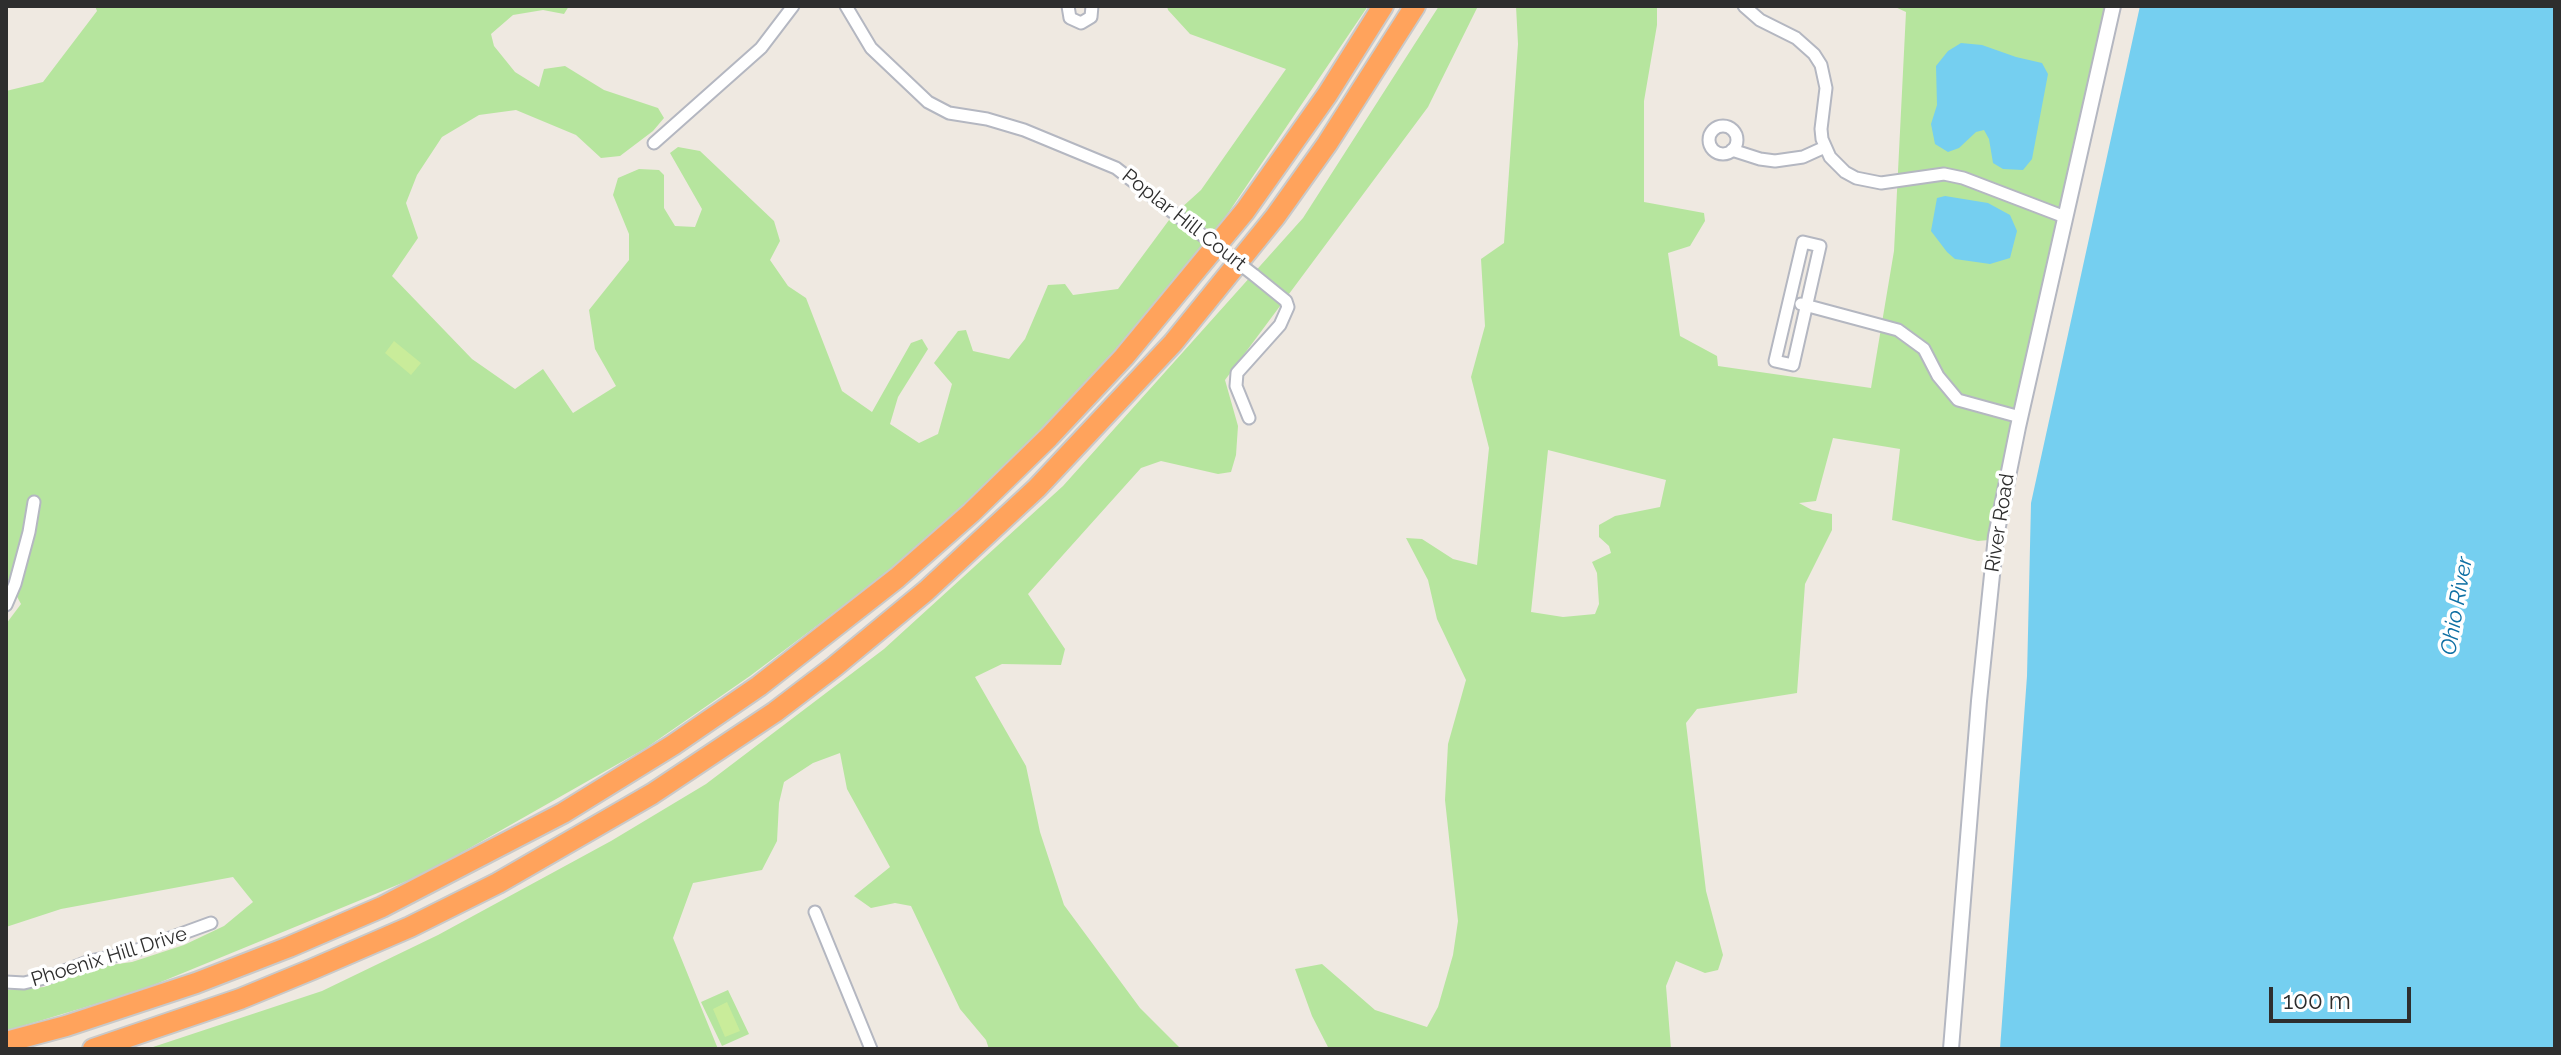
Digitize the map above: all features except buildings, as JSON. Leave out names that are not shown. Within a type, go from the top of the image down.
[{"type":"highway","points":[[6,1042],[66,1026],[196,983],[382,907],[563,813],[673,745],[771,677],[897,578],[971,513],[1049,437],[1124,357],[1245,211],[1327,95],[1383,6]]},
{"type":"highway","points":[[93,1049],[210,1010],[313,969],[498,883],[652,794],[775,712],[834,667],[926,591],[1037,488],[1162,356],[1283,205],[1367,84],[1415,6]]},
{"type":"street","points":[[654,143],[761,48],[793,6]]},
{"type":"street","name":"Poplar Hill Court","points":[[846,6],[871,48],[928,102],[949,113],[987,119],[1024,130],[1116,168],[1286,301],[1288,307],[1280,325],[1237,373],[1236,386],[1249,418]]},
{"type":"street","points":[[1068,6],[1070,18],[1081,23],[1091,17],[1092,6]]},
{"type":"street","points":[[1744,6],[1760,20],[1806,45],[1821,65],[1826,88],[1821,129],[1825,147],[1845,172],[1868,182],[1944,174],[1963,178],[2065,217]]},
{"type":"street","name":"River Road","points":[[1951,1049],[1996,536],[2113,6]]},
{"type":"street","points":[[1732,150],[1775,161],[1803,157],[1825,147]]},
{"type":"street","points":[[1803,242],[1820,246],[1793,365],[1775,361],[1789,301],[1803,242]]},
{"type":"street","points":[[1789,301],[1898,330],[1924,349],[1949,392],[1958,400],[2020,417]]},
{"type":"street","points":[[6,605],[15,584],[34,502]]},
{"type":"street","points":[[815,912],[871,1049]]},
{"type":"street","name":"Phoenix Hill Drive","points":[[6,982],[24,983],[49,977],[90,961],[129,953],[211,923]]},
{"type":"green space","points":[[95,6],[569,6],[564,14],[543,10],[513,15],[491,34],[494,46],[515,72],[539,87],[544,69],[565,66],[604,90],[658,108],[664,118],[653,131],[620,156],[601,158],[576,135],[516,110],[479,115],[442,137],[417,175],[406,203],[418,238],[392,276],[472,359],[515,389],[543,369],[573,413],[616,386],[595,349],[589,310],[629,260],[629,234],[613,195],[618,178],[639,169],[659,170],[664,175],[664,208],[675,226],[695,227],[702,209],[670,153],[678,147],[700,151],[774,221],[780,241],[770,260],[788,286],[806,298],[842,391],[872,412],[911,343],[922,339],[928,349],[898,397],[890,424],[919,443],[938,434],[952,384],[934,363],[958,331],[966,330],[973,351],[1009,359],[1025,339],[1048,285],[1065,284],[1073,295],[1118,289],[1172,216],[1208,245],[1058,418],[895,567],[750,676],[646,748],[424,874],[139,991],[6,1031],[6,990],[44,987],[96,967],[132,962],[184,945],[224,926],[253,902],[233,877],[61,909],[6,927],[6,624],[21,604],[6,576],[6,91],[43,82],[97,11]]},
{"type":"green space","points":[[1167,6],[1368,6],[1214,234],[1180,209],[1201,190],[1286,69],[1190,34]]},
{"type":"green space","points":[[1439,6],[1478,6],[1428,107],[1225,380],[1238,426],[1231,472],[1218,474],[1161,461],[1141,468],[1028,594],[1065,649],[1061,665],[1002,664],[975,677],[1026,766],[1040,832],[1064,905],[1140,1008],[1181,1049],[989,1049],[986,1040],[960,1009],[911,906],[895,903],[871,908],[854,896],[890,867],[847,789],[840,753],[813,763],[784,782],[779,803],[777,841],[762,870],[693,883],[673,938],[718,1049],[147,1049],[322,991],[438,935],[611,841],[706,784],[884,649],[1063,486],[1303,218]]},
{"type":"green space","points":[[1516,6],[1657,6],[1657,25],[1644,101],[1644,202],[1704,213],[1705,221],[1690,246],[1668,253],[1680,336],[1717,356],[1718,366],[1871,388],[1894,251],[1906,12],[1893,6],[2107,6],[2002,465],[1992,536],[1989,540],[1978,541],[1892,520],[1900,449],[1833,438],[1816,501],[1799,503],[1812,510],[1832,514],[1832,530],[1805,584],[1797,693],[1697,709],[1686,723],[1706,891],[1723,955],[1718,970],[1705,973],[1676,961],[1666,986],[1671,1049],[1329,1049],[1312,1016],[1295,969],[1322,964],[1375,1010],[1427,1027],[1438,1007],[1453,955],[1458,921],[1445,800],[1448,744],[1466,680],[1437,619],[1428,580],[1406,538],[1422,539],[1453,559],[1477,565],[1489,448],[1471,377],[1485,326],[1481,259],[1504,243],[1518,44]],"holes":[[[1548,450],[1666,480],[1660,507],[1615,516],[1599,525],[1599,537],[1609,546],[1611,553],[1592,562],[1597,573],[1599,604],[1595,614],[1563,617],[1531,612]]]},
{"type":"green space","points":[[394,341],[421,363],[411,375],[385,353]]},
{"type":"green space","points":[[728,990],[749,1034],[722,1046],[701,1002]]},
{"type":"green space","points":[[727,1002],[740,1031],[725,1037],[713,1009]]},
{"type":"water","name":"Ohio River","points":[[2140,6],[2555,6],[2555,1049],[2000,1049],[2027,676],[2031,503]]},
{"type":"water","points":[[1961,43],[1982,45],[2042,63],[2048,74],[2032,159],[2023,170],[2003,169],[1993,163],[1989,139],[1984,130],[1976,132],[1959,148],[1948,152],[1935,144],[1931,124],[1937,105],[1936,66],[1948,51]]},
{"type":"water","points":[[1945,196],[1988,203],[2010,215],[2017,231],[2010,258],[1990,264],[1955,259],[1947,252],[1931,231],[1937,198]]}]
